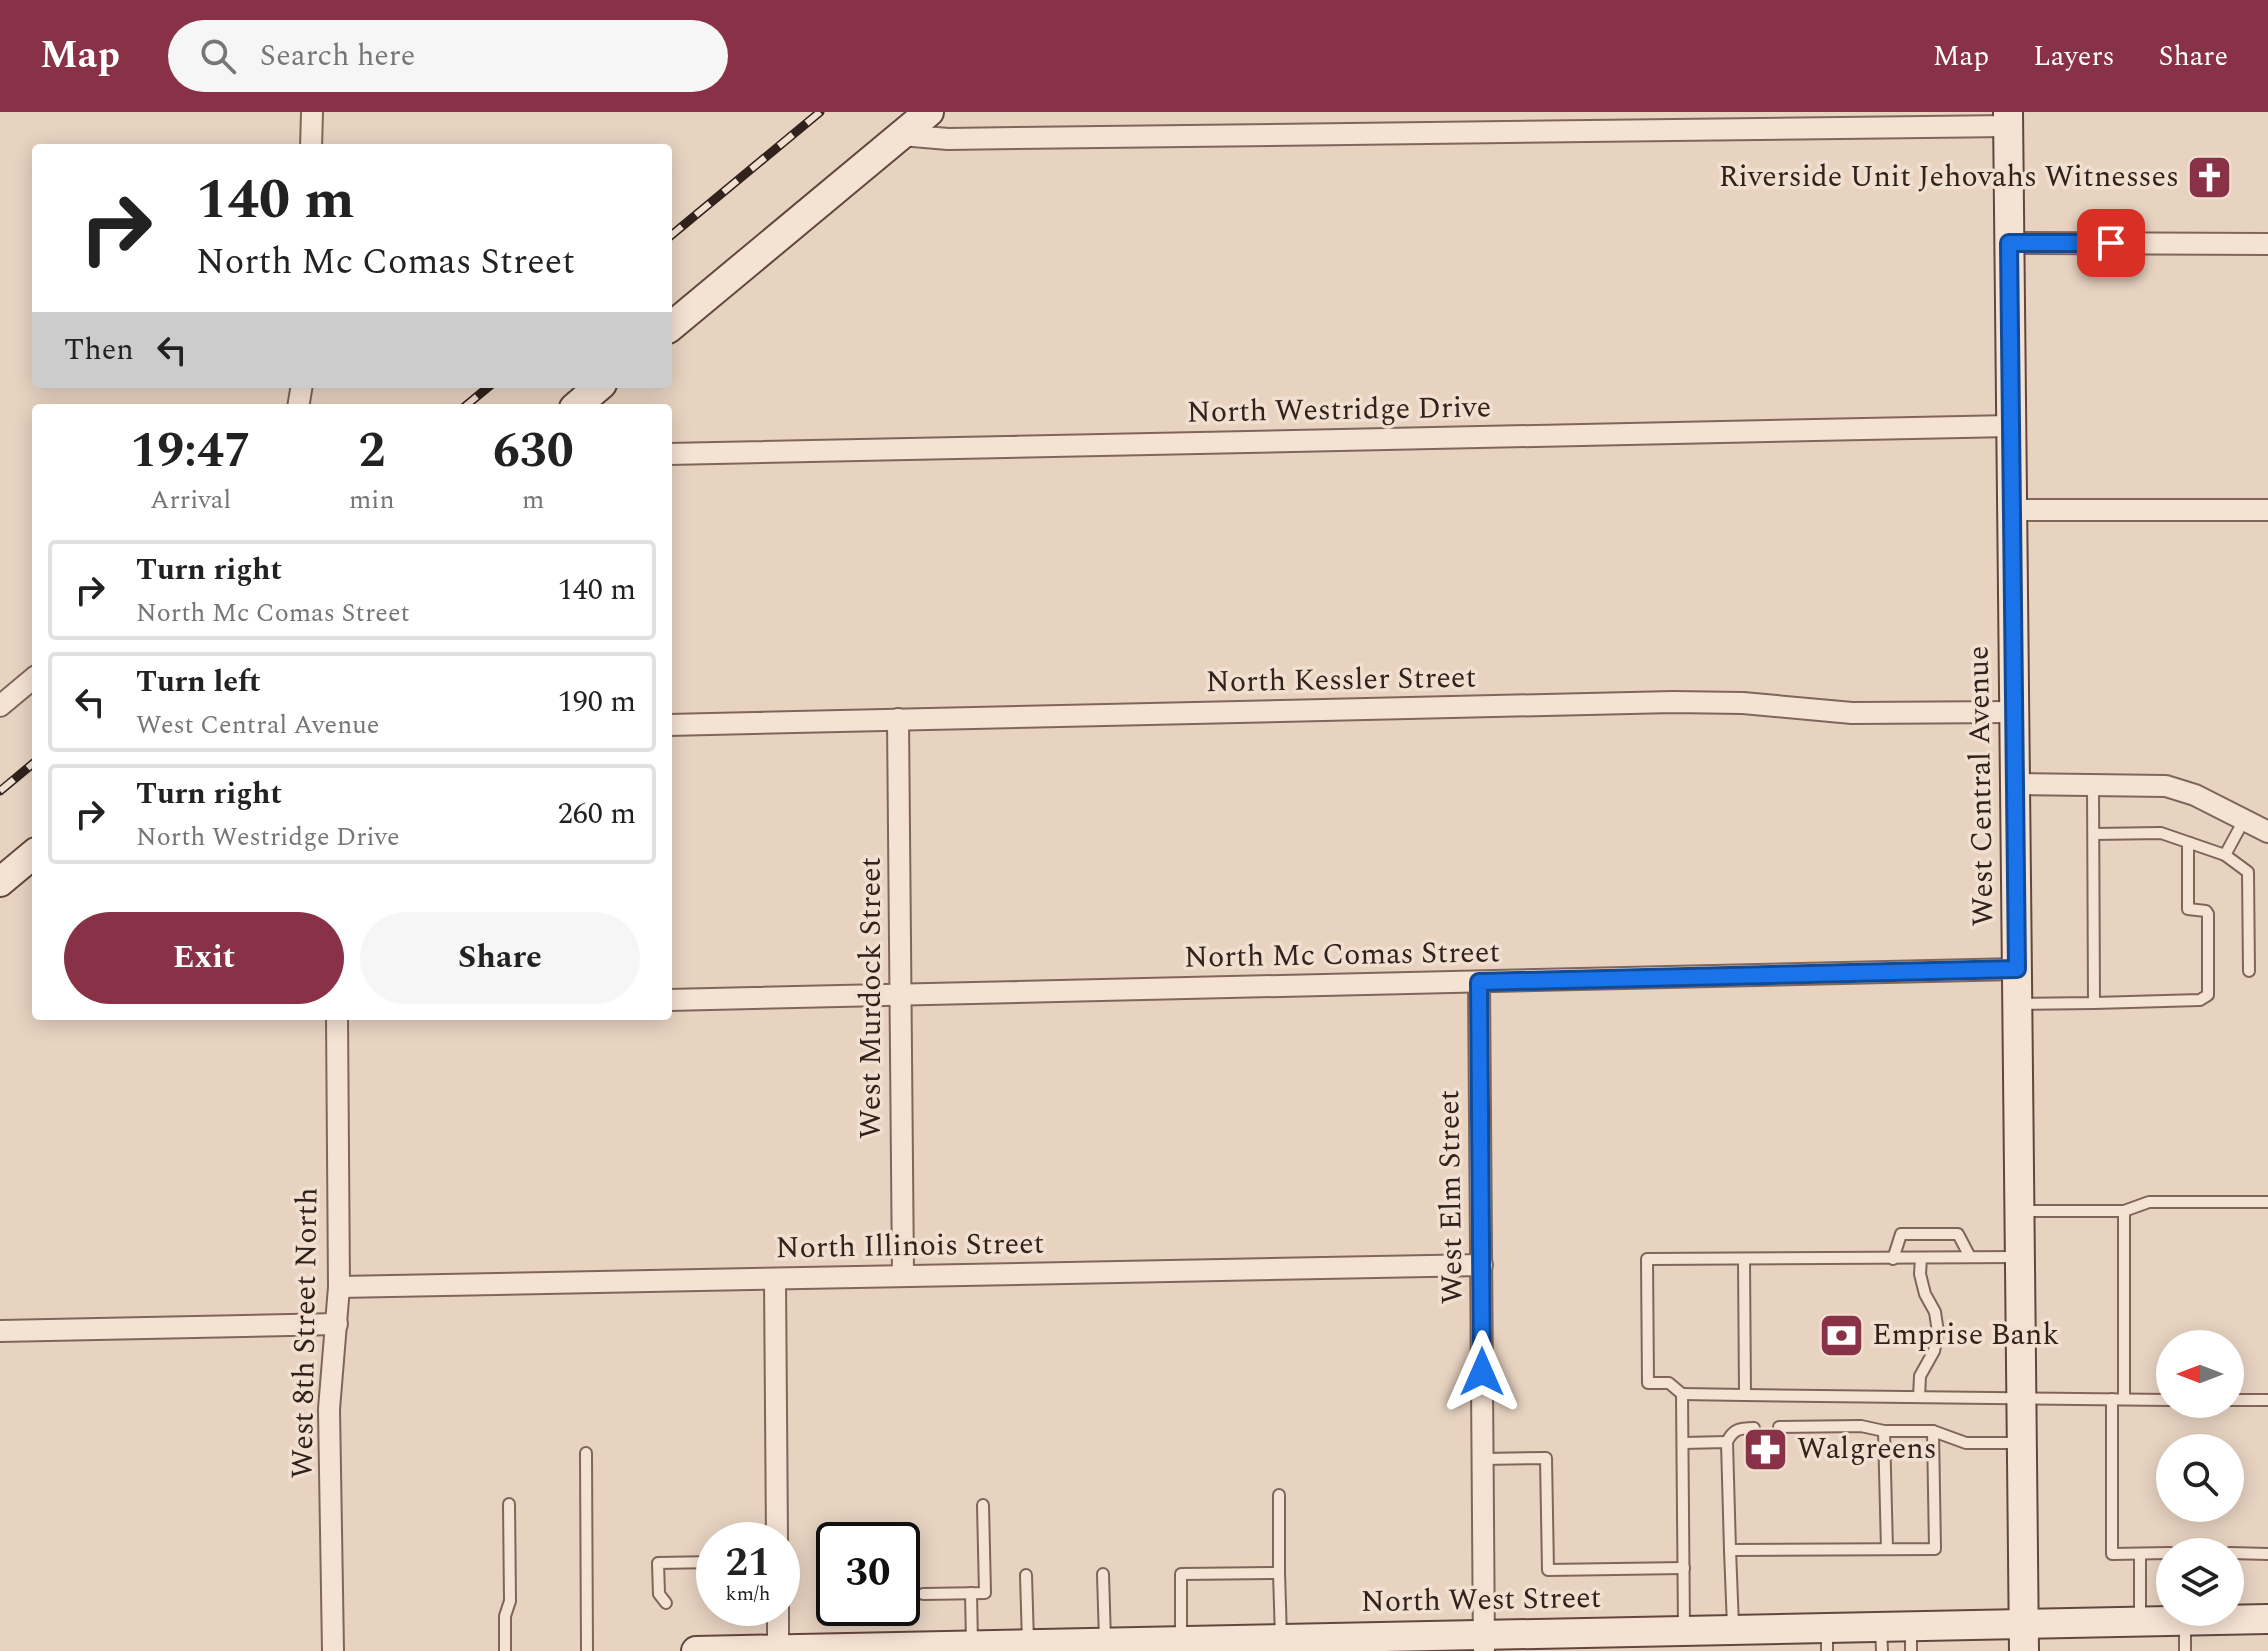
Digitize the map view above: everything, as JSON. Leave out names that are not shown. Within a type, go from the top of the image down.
[{"type":"main road","points":[[672,326],[929,112]]},
{"type":"main road","name":"West Central Avenue","points":[[2008,119],[2024,1651]]},
{"type":"main road","points":[[579,404],[597,388]]},
{"type":"main road","points":[[0,882],[32,855]]},
{"type":"main road","name":"North West Street","points":[[2244,1619],[2268,1620]]},
{"type":"main road","name":"North West Street","points":[[696,1651],[1105,1642],[1484,1642],[1733,1628],[1827,1639],[1911,1639],[2024,1622],[2156,1620]]},
{"type":"street","points":[[311,144],[312,112]]},
{"type":"street","points":[[901,135],[1016,138],[2008,119]]},
{"type":"street","points":[[2009,243],[2268,244]]},
{"type":"street","name":"North Westridge Drive","points":[[672,454],[2011,426]]},
{"type":"street","points":[[2012,510],[2268,510]]},
{"type":"street","points":[[0,706],[32,679]]},
{"type":"street","name":"North Kessler Street","points":[[672,725],[1673,702],[1743,703],[1852,713],[2014,712]]},
{"type":"street","name":"West Murdock Street","points":[[898,719],[903,1276]]},
{"type":"street","points":[[2015,784],[2166,786],[2195,795],[2268,832]]},
{"type":"street","name":"North Mc Comas Street","points":[[672,1000],[2017,969]]},
{"type":"street","name":"West Elm Street","points":[[1479,982],[1484,1642]]},
{"type":"street","name":"West 8th Street North","points":[[333,1651],[329,1409],[339,1287],[337,1020]]},
{"type":"street","name":"North Illinois Street","points":[[339,1287],[1482,1265]]},
{"type":"street","points":[[775,1279],[777,1522]]},
{"type":"street","points":[[0,1331],[337,1324]]},
{"type":"street","points":[[778,1626],[778,1649]]},
{"type":"lane","points":[[2093,784],[2094,1003]]},
{"type":"lane","points":[[2225,855],[2244,820]]},
{"type":"lane","points":[[2094,834],[2161,833],[2225,855],[2248,872],[2249,971]]},
{"type":"lane","points":[[2017,1004],[2200,1000],[2208,995],[2208,914],[2206,911],[2188,909],[2190,843]]},
{"type":"lane","points":[[2020,1211],[2124,1211],[2149,1202],[2268,1202]]},
{"type":"lane","points":[[2124,1211],[2124,1399]]},
{"type":"lane","points":[[1893,1259],[1901,1234],[1958,1234],[1970,1257]]},
{"type":"lane","points":[[2020,1257],[1647,1259],[1648,1383],[1669,1383],[1682,1394],[2156,1400]]},
{"type":"lane","points":[[1919,1397],[1920,1376],[1934,1351],[1938,1332],[1935,1312],[1925,1294],[1921,1258]]},
{"type":"lane","points":[[1744,1259],[1745,1395]]},
{"type":"lane","points":[[1682,1394],[1684,1629]]},
{"type":"lane","points":[[2112,1399],[2112,1554],[2156,1553]]},
{"type":"lane","points":[[2244,1400],[2268,1400]]},
{"type":"lane","points":[[1779,1427],[1861,1426],[1884,1431],[1933,1431],[1966,1443],[2022,1443]]},
{"type":"lane","points":[[1733,1628],[1727,1442],[1731,1433],[1739,1428],[1754,1428]]},
{"type":"lane","points":[[1884,1431],[1887,1549]]},
{"type":"lane","points":[[1730,1550],[1935,1549],[1933,1431]]},
{"type":"lane","points":[[1683,1443],[1727,1442]]},
{"type":"lane","points":[[586,1453],[587,1651]]},
{"type":"lane","points":[[1483,1459],[1546,1458],[1548,1570],[1684,1568]]},
{"type":"lane","points":[[1263,1643],[1279,1573],[1279,1495]]},
{"type":"lane","points":[[505,1651],[505,1616],[510,1601],[509,1504]]},
{"type":"lane","points":[[923,1594],[985,1593],[983,1505]]},
{"type":"lane","points":[[2244,1553],[2268,1554]]},
{"type":"lane","points":[[2140,1554],[2140,1621]]},
{"type":"lane","points":[[666,1603],[659,1594],[658,1563],[696,1562]]},
{"type":"lane","points":[[1165,1644],[1181,1574],[1279,1573]]},
{"type":"lane","points":[[1103,1574],[1105,1642]]},
{"type":"lane","points":[[1012,1646],[1026,1575]]},
{"type":"lane","points":[[971,1593],[972,1645]]},
{"type":"lane","points":[[2185,1651],[2198,1626]]},
{"type":"railway","points":[[672,235],[820,112]]},
{"type":"railway","points":[[468,404],[487,388]]},
{"type":"railway","points":[[0,791],[32,764]]},
{"type":"place","name":"Riverside Unit Jehovahs Witnesses","points":[[2210,177]]},
{"type":"place","name":"Emprise Bank","points":[[1841,1335]]},
{"type":"place","name":"Walgreens","points":[[1766,1449]]},
{"type":"route","points":[[1482,1372],[1479,982],[2017,969],[2009,243],[2111,243]]}]
